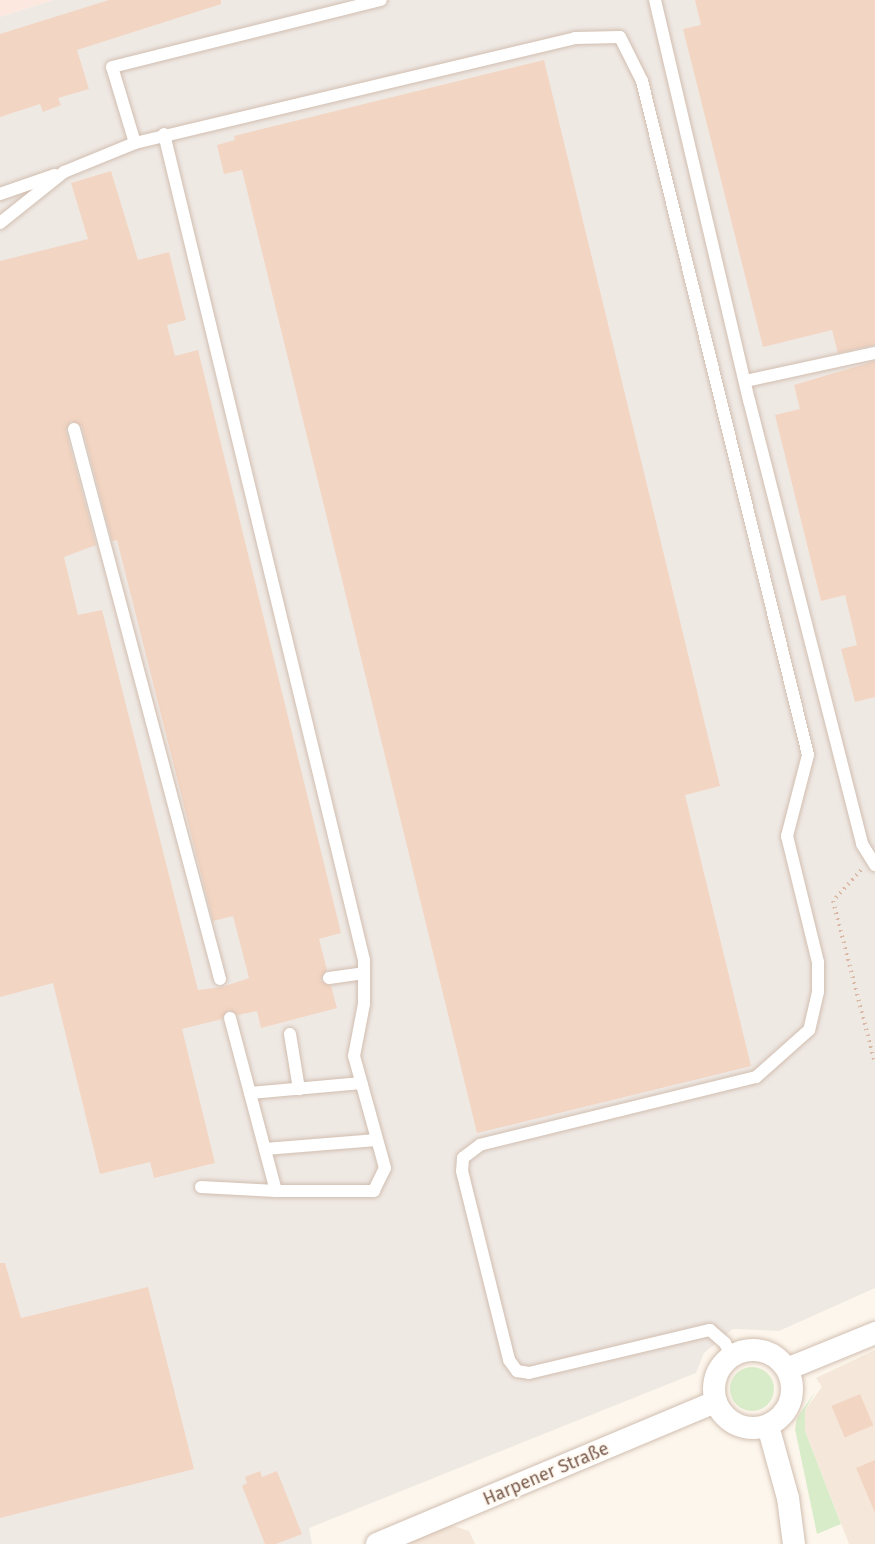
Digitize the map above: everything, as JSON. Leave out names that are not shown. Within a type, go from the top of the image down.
[{"type":"street","points":[[787,1370],[875,1333]]},
{"type":"street","points":[[743,1351],[762,1351],[778,1359],[787,1370],[791,1380],[790,1402],[785,1413],[768,1426],[742,1428],[730,1422],[715,1402],[716,1376],[732,1356],[743,1351]]},
{"type":"street","name":"Harpener Straße","points":[[377,1544],[715,1402]]},
{"type":"street","points":[[768,1426],[786,1489],[794,1544]]},
{"type":"lane","points":[[135,143],[112,67],[381,0]]},
{"type":"lane","points":[[655,0],[745,381],[862,844],[872,863]]},
{"type":"lane","points":[[0,194],[164,134],[575,38],[620,37],[642,81],[807,755],[787,836],[818,962],[818,992],[809,1030],[756,1077],[480,1145],[469,1150],[463,1158],[462,1171],[509,1360],[517,1371],[530,1373],[710,1330],[725,1343],[732,1356]]},
{"type":"lane","points":[[164,134],[364,960],[364,1004],[354,1056],[385,1168],[374,1191],[276,1191],[201,1187]]},
{"type":"lane","points":[[0,223],[64,172]]},
{"type":"lane","points":[[745,381],[875,354]]},
{"type":"lane","points":[[74,429],[220,979]]},
{"type":"lane","points":[[329,978],[364,974]]},
{"type":"lane","points":[[230,1018],[276,1191]]},
{"type":"lane","points":[[290,1034],[299,1089]]},
{"type":"lane","points":[[250,1093],[362,1083]]},
{"type":"lane","points":[[265,1149],[377,1140]]},
{"type":"path","points":[[872,863],[833,901],[874,1060]]},
{"type":"shaded area","points":[[0,0],[53,0],[0,17]]},
{"type":"shaded area","points":[[53,0],[875,0],[875,1288],[779,1331],[733,1329],[704,1353],[696,1373],[309,1528],[312,1544],[0,1544],[0,17]]},
{"type":"shaded area","points":[[875,1350],[875,1544],[849,1544],[805,1431],[805,1410],[822,1387],[816,1378]]},
{"type":"shaded area","points":[[450,1525],[469,1531],[475,1544],[402,1544]]},
{"type":"green space","points":[[752,1367],[761,1368],[768,1373],[773,1380],[773,1398],[768,1405],[761,1410],[752,1411],[743,1410],[736,1405],[731,1398],[730,1389],[731,1380],[736,1373],[743,1368]]},
{"type":"green space","points":[[815,1392],[805,1410],[805,1431],[841,1524],[817,1534],[795,1429],[797,1418]]},
{"type":"building","points":[[109,0],[221,0],[221,4],[77,50],[89,89],[58,98],[61,105],[43,112],[40,104],[0,117],[0,34]]},
{"type":"building","points":[[695,0],[875,0],[875,345],[838,353],[832,330],[763,347],[683,29],[701,25]]},
{"type":"building","points":[[544,60],[720,786],[685,795],[751,1066],[477,1133],[242,170],[224,174],[217,145],[235,140],[234,136]]},
{"type":"building","points":[[111,171],[138,260],[169,252],[186,320],[167,325],[175,356],[198,350],[341,933],[319,939],[327,970],[321,980],[331,986],[337,1008],[261,1028],[257,1011],[238,1015],[228,1010],[222,1019],[182,1029],[215,1163],[154,1178],[150,1162],[100,1174],[53,983],[0,997],[0,261],[88,239],[71,183]],"holes":[[[71,421],[82,427],[112,541],[117,540],[213,921],[233,916],[249,978],[222,987],[198,990],[102,610],[78,615],[64,557],[96,545],[66,431]]]},
{"type":"building","points":[[875,361],[875,697],[855,702],[841,649],[857,645],[845,595],[821,601],[775,415],[800,409],[794,385]]},
{"type":"building","points":[[0,1263],[5,1263],[21,1318],[148,1287],[194,1469],[0,1518]]},
{"type":"building","points":[[860,1394],[873,1425],[845,1437],[831,1406]]},
{"type":"building","points":[[875,1460],[875,1513],[856,1468]]},
{"type":"building","points":[[260,1471],[262,1477],[277,1471],[302,1534],[276,1544],[265,1544],[242,1486],[247,1483],[245,1477]]}]
